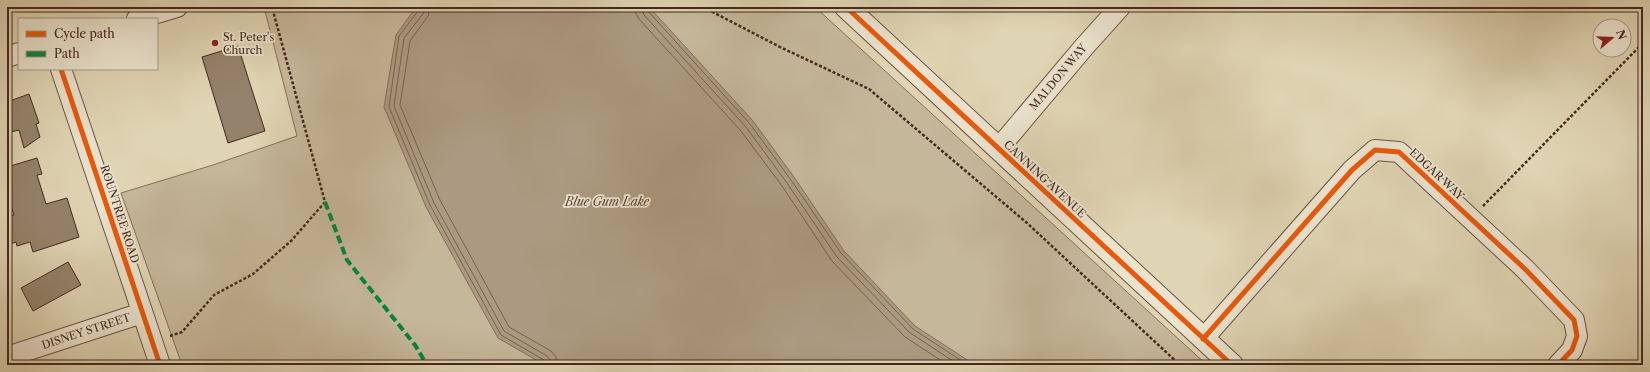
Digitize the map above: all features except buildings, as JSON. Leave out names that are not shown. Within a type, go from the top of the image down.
[{"type":"street","points":[[140,18],[177,7]]},
{"type":"street","name":"CANNING AVENUE","points":[[846,7],[1232,365]]},
{"type":"street","name":"MALDON WAY","points":[[998,149],[1084,46],[1120,7]]},
{"type":"street","points":[[7,57],[18,53]]},
{"type":"street","name":"ROUNTREE ROAD","points":[[60,70],[160,365]]},
{"type":"street","name":"EDGAR WAY","points":[[1203,339],[1352,170],[1375,150],[1400,152],[1525,269],[1574,320],[1577,336],[1572,350],[1558,365]]},
{"type":"street","name":"DISNEY STREET","points":[[7,357],[142,313]]},
{"type":"path","points":[[152,343],[182,332],[214,295],[253,274],[291,241],[325,202],[272,7]]},
{"type":"path","points":[[703,7],[782,48],[870,89],[1027,223],[1180,365]]},
{"type":"path","points":[[1471,219],[1643,43]]},
{"type":"shaded area","points":[[264,7],[815,7],[1207,365],[182,365],[121,193],[213,165],[297,136]]},
{"type":"water","name":"Blue Gum Lake","points":[[416,7],[649,7],[753,121],[794,177],[844,251],[915,326],[975,365],[545,365],[498,338],[426,207],[384,107],[396,35]]},
{"type":"marked path","points":[[325,202],[347,260],[415,345],[427,365]]},
{"type":"cycle path","points":[[846,7],[1232,365]]},
{"type":"cycle path","points":[[61,70],[160,365]]},
{"type":"cycle path","points":[[1203,339],[1352,170],[1375,150],[1399,152],[1525,269],[1574,320],[1577,336],[1572,350],[1558,365]]},
{"type":"place","name":"St. Peter's Church","points":[[215,43]]}]
